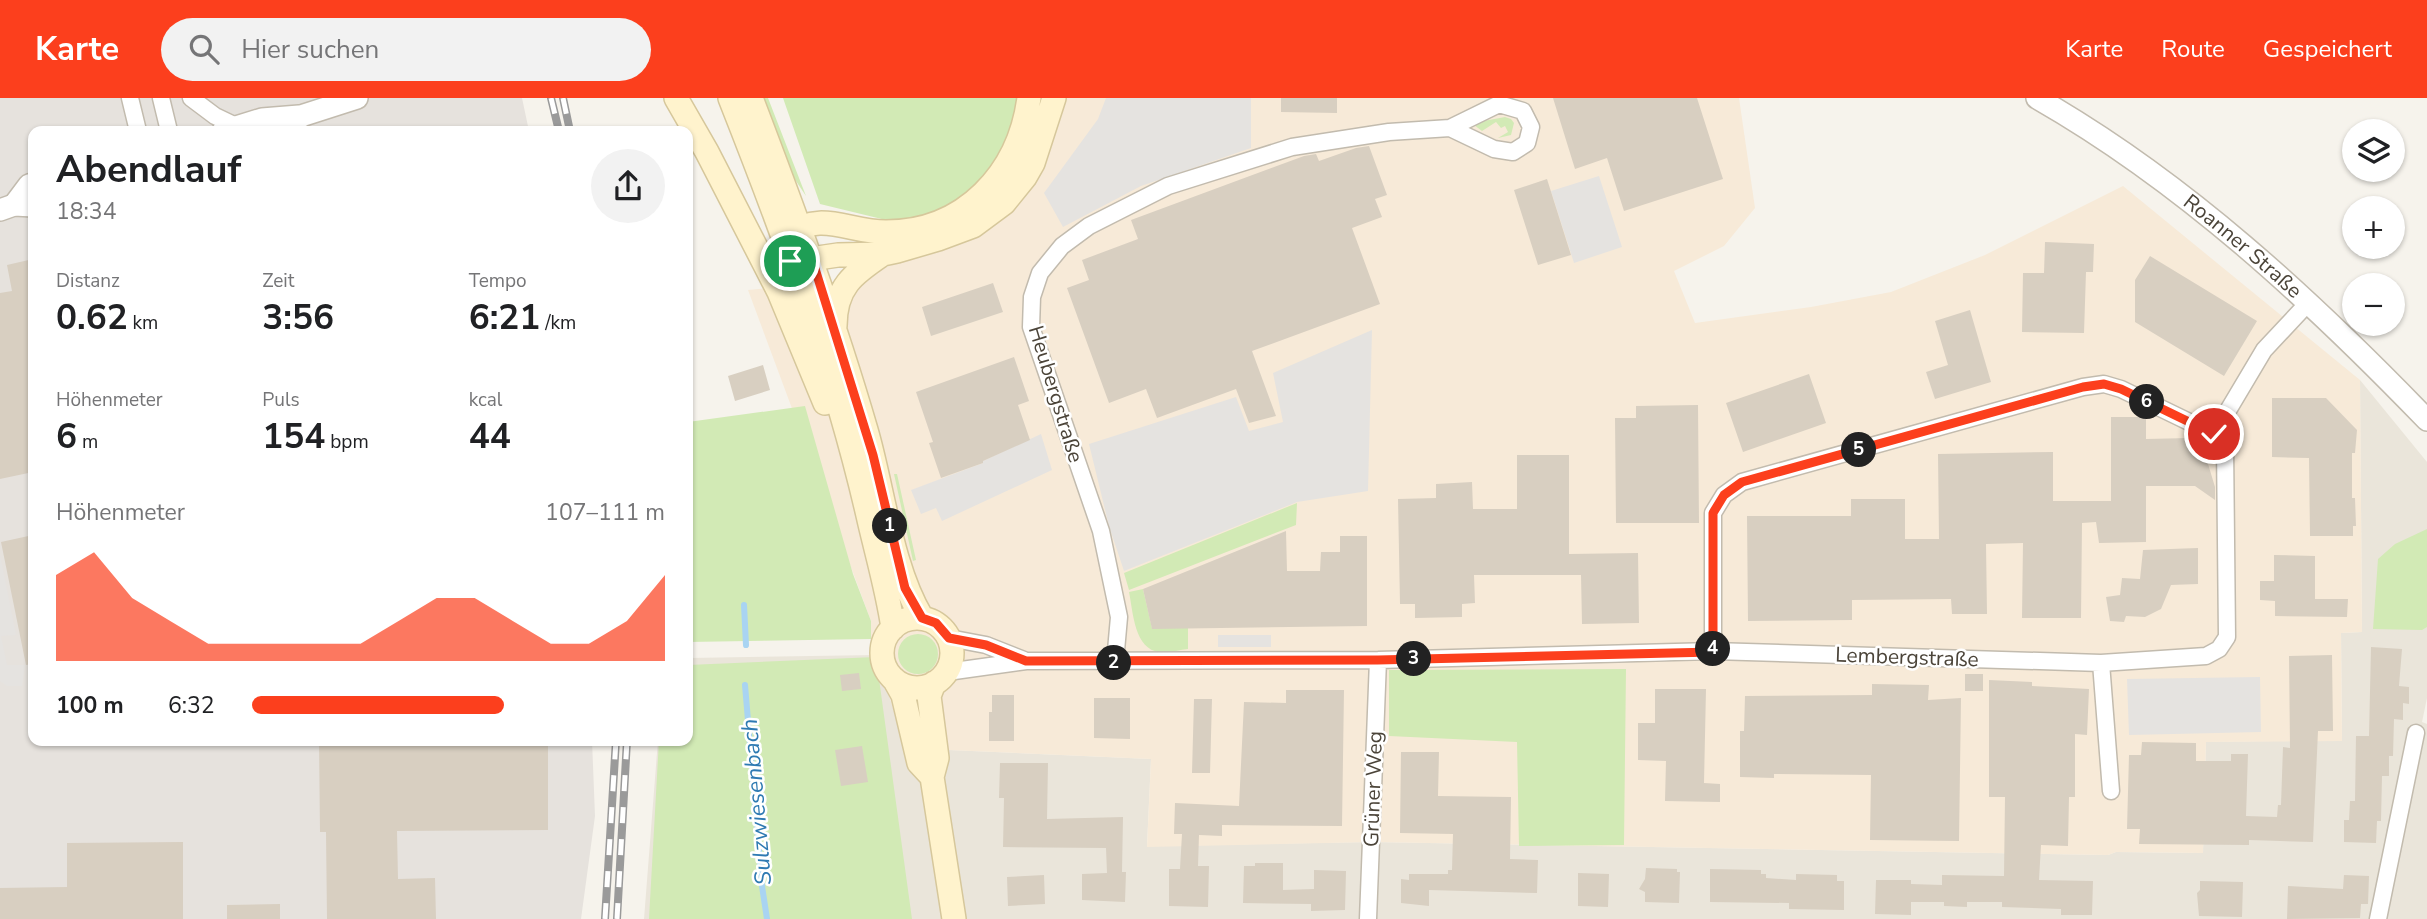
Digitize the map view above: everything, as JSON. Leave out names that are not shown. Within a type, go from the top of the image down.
[{"type":"main road","points":[[676,98],[692,126]]},
{"type":"main road","points":[[730,98],[791,232]]},
{"type":"main road","points":[[751,98],[791,232],[837,340],[873,455],[905,588],[922,618]]},
{"type":"main road","points":[[791,232],[828,222],[862,231],[888,232],[921,227],[945,219],[969,206],[995,184],[1012,159],[1027,114],[1029,98]]},
{"type":"main road","points":[[801,260],[838,255],[883,254],[915,247],[973,226],[1014,192],[1033,163],[1052,100]]},
{"type":"main road","points":[[693,128],[779,292],[824,402],[846,427]]},
{"type":"main road","points":[[837,340],[836,306],[840,294],[849,280],[883,254]]},
{"type":"main road","points":[[801,260],[822,349],[864,495],[893,628]]},
{"type":"main road","points":[[932,777],[919,764],[903,695],[886,667],[883,652],[887,635],[893,628],[907,620],[922,618],[936,623],[949,638],[952,658],[929,696],[937,758],[932,777],[954,919]]},
{"type":"main road","points":[[894,679],[910,687],[926,687],[940,677]]},
{"type":"street","points":[[161,98],[168,126]]},
{"type":"street","points":[[191,98],[227,126]]},
{"type":"street","points":[[285,126],[304,115],[357,98]]},
{"type":"street","name":"Roanner Straße","points":[[2037,98],[2106,141],[2192,204],[2252,253],[2308,303],[2427,419]]},
{"type":"street","points":[[131,104],[137,126]]},
{"type":"street","name":"Heubergstraße","points":[[1115,663],[1119,617],[1101,531],[1031,327],[1032,297],[1040,273],[1062,246],[1089,226],[1168,186],[1292,147],[1389,132],[1450,128],[1499,104],[1523,111],[1531,127],[1527,143],[1513,152],[1494,149],[1450,128]]},
{"type":"street","points":[[240,126],[262,119],[304,115]]},
{"type":"street","points":[[16,207],[28,187]]},
{"type":"street","points":[[1713,652],[1713,513],[1724,495],[1742,482],[2083,387],[2104,384],[2121,389],[2214,434],[2264,350],[2308,303]]},
{"type":"street","name":"Lembergstraße","points":[[940,677],[1026,661],[1115,663],[1378,660],[1713,652],[2101,663],[2206,656],[2219,649],[2227,637],[2227,470],[2225,446],[2214,434]]},
{"type":"street","name":"Lembergstraße","points":[[949,638],[986,645],[1026,661]]},
{"type":"street","name":"Grüner Weg","points":[[1368,919],[1378,660]]},
{"type":"street","points":[[2101,663],[2111,791]]},
{"type":"street","points":[[2378,919],[2416,733]]},
{"type":"shaded area","points":[[0,98],[522,98],[528,126],[28,126],[28,746],[592,746],[595,816],[581,919],[0,919]]},
{"type":"shaded area","points":[[1061,98],[1739,98],[1755,208],[1724,246],[1674,271],[1695,323],[1811,307],[1891,292],[1985,255],[2123,186],[2360,380],[2362,632],[2341,633],[2342,741],[2206,742],[2203,853],[2116,852],[2108,855],[1372,842],[1147,847],[1151,759],[926,749],[896,718],[871,639],[871,621],[748,290],[859,279],[944,247]]},
{"type":"shaded area","points":[[1106,98],[1251,98],[1251,148],[1141,186],[1063,227],[1044,193],[1098,119]]},
{"type":"shaded area","points":[[1599,176],[1622,247],[1574,263],[1551,191]]},
{"type":"shaded area","points":[[1372,330],[1368,491],[1297,502],[1124,571],[1109,526],[1089,444],[1236,397],[1249,431],[1283,422],[1273,373]]},
{"type":"shaded area","points":[[2360,380],[2427,462],[2427,698],[2422,722],[2427,724],[2427,919],[644,919],[658,746],[693,746],[693,658],[877,655],[896,718],[926,749],[1151,759],[1147,846],[1372,842],[2108,855],[2116,852],[2203,853],[2206,742],[2342,740],[2341,633],[2362,632]]},
{"type":"shaded area","points":[[1041,434],[1052,470],[942,521],[936,508],[921,514],[911,490],[983,463]]},
{"type":"shaded area","points":[[0,555],[16,635],[1,636],[7,665],[25,665],[22,686],[7,686],[0,681]]},
{"type":"shaded area","points":[[1218,635],[1271,635],[1271,647],[1218,647]]},
{"type":"shaded area","points":[[2260,677],[2261,732],[2129,735],[2127,679]]},
{"type":"green space","points":[[762,98],[768,98],[806,196],[794,178]]},
{"type":"green space","points":[[783,98],[1019,98],[1019,112],[990,178],[943,209],[919,218],[890,221],[820,204]]},
{"type":"green space","points":[[1505,117],[1514,123],[1511,135],[1498,138],[1508,132],[1505,126],[1501,128],[1496,122],[1482,131],[1474,125],[1478,122]]},
{"type":"green space","points":[[805,406],[853,574],[871,621],[871,639],[693,642],[693,421]]},
{"type":"green space","points":[[894,474],[897,474],[916,560],[913,561]]},
{"type":"green space","points":[[1297,503],[1296,525],[1129,590],[1124,573]]},
{"type":"green space","points":[[2427,529],[2427,627],[2422,630],[2373,629],[2378,559],[2395,544]]},
{"type":"green space","points":[[1143,589],[1152,628],[1188,628],[1188,649],[1160,652],[1151,650],[1145,644],[1136,628],[1129,592]]},
{"type":"green space","points":[[918,634],[932,640],[938,654],[932,668],[918,674],[904,668],[898,654],[904,640]]},
{"type":"green space","points":[[876,657],[912,919],[649,919],[659,746],[693,746],[693,665]]},
{"type":"green space","points":[[1626,669],[1624,845],[1519,846],[1517,742],[1389,736],[1389,670]]},
{"type":"building","points":[[1281,98],[1337,98],[1337,113],[1281,112]]},
{"type":"building","points":[[1553,98],[1697,98],[1723,179],[1624,211],[1607,158],[1575,169]]},
{"type":"building","points":[[1369,146],[1387,195],[1375,199],[1382,217],[1352,228],[1380,304],[1252,351],[1276,416],[1249,423],[1236,389],[1157,418],[1146,389],[1109,403],[1067,288],[1089,280],[1082,260],[1138,239],[1131,220],[1304,156],[1316,154],[1319,161]]},
{"type":"building","points":[[1547,179],[1571,255],[1538,265],[1514,190]]},
{"type":"building","points":[[2045,242],[2094,244],[2093,272],[2086,272],[2084,333],[2022,332],[2023,273],[2044,273]]},
{"type":"building","points":[[2150,256],[2257,321],[2224,376],[2135,322],[2135,280]]},
{"type":"building","points":[[28,260],[28,473],[0,479],[0,293],[12,291],[7,265]]},
{"type":"building","points":[[993,283],[1003,312],[931,336],[922,307]]},
{"type":"building","points":[[1970,310],[1991,382],[1935,399],[1926,372],[1948,365],[1935,321]]},
{"type":"building","points":[[1014,357],[1029,401],[1018,405],[1030,440],[983,463],[941,478],[929,443],[933,442],[916,392]]},
{"type":"building","points":[[763,365],[770,390],[735,401],[728,376]]},
{"type":"building","points":[[1809,374],[1826,423],[1743,452],[1726,403]]},
{"type":"building","points":[[2272,398],[2326,398],[2357,430],[2355,453],[2352,453],[2352,498],[2355,498],[2356,526],[2353,526],[2353,536],[2310,536],[2309,458],[2272,457]]},
{"type":"building","points":[[1698,405],[1699,523],[1616,523],[1615,418],[1636,418],[1636,406]]},
{"type":"building","points":[[2111,417],[2146,417],[2146,439],[2189,438],[2189,448],[2202,444],[2215,487],[2215,500],[2195,486],[2146,486],[2146,542],[2099,543],[2096,522],[2082,523],[2081,618],[2022,618],[2023,543],[1986,544],[1987,614],[1952,614],[1951,599],[1852,600],[1852,620],[1748,621],[1747,516],[1851,516],[1851,499],[1905,499],[1905,539],[1939,539],[1938,454],[2053,452],[2053,501],[2111,501]]},
{"type":"building","points":[[1517,455],[1569,455],[1569,554],[1638,553],[1639,623],[1582,624],[1581,575],[1474,575],[1475,603],[1462,604],[1462,617],[1415,618],[1415,604],[1400,604],[1398,499],[1436,498],[1436,484],[1472,482],[1473,509],[1517,509]]},
{"type":"building","points":[[1286,531],[1287,571],[1320,571],[1321,552],[1340,552],[1340,536],[1367,536],[1367,626],[1152,629],[1143,589]]},
{"type":"building","points":[[28,536],[28,665],[26,665],[1,542]]},
{"type":"building","points":[[2198,548],[2198,584],[2171,585],[2161,609],[2145,617],[2126,616],[2124,622],[2110,621],[2106,597],[2120,595],[2122,578],[2140,579],[2143,550]]},
{"type":"building","points":[[2274,555],[2315,556],[2315,599],[2348,599],[2347,617],[2275,616],[2275,601],[2260,600],[2260,581],[2274,581]]},
{"type":"building","points":[[2371,647],[2402,649],[2399,686],[2409,687],[2409,704],[2403,703],[2403,720],[2394,719],[2393,756],[2389,756],[2389,776],[2382,776],[2381,821],[2377,821],[2376,843],[2344,842],[2344,820],[2349,820],[2350,801],[2355,801],[2356,736],[2369,736]]},
{"type":"building","points":[[2332,655],[2333,731],[2318,731],[2313,842],[2249,840],[2249,845],[2139,844],[2140,829],[2127,829],[2129,755],[2141,755],[2142,742],[2196,743],[2196,761],[2231,761],[2231,754],[2248,754],[2246,816],[2277,817],[2278,805],[2281,805],[2283,747],[2290,748],[2289,656]]},
{"type":"building","points":[[859,673],[861,689],[842,691],[840,675]]},
{"type":"building","points":[[1965,674],[1983,674],[1983,691],[1965,691]]},
{"type":"building","points":[[1989,680],[2032,682],[2032,686],[2089,689],[2087,735],[2075,734],[2075,797],[2069,797],[2068,846],[2041,845],[2039,880],[2093,881],[2092,915],[2061,915],[2061,909],[2002,907],[2002,902],[1967,902],[1967,907],[1944,906],[1944,902],[1911,902],[1911,915],[1875,914],[1876,880],[1911,880],[1911,884],[1942,885],[1942,875],[2004,876],[2005,797],[1989,797]]},
{"type":"building","points":[[1872,684],[1929,685],[1928,700],[1961,698],[1959,841],[1870,840],[1871,775],[1774,774],[1774,778],[1740,777],[1740,731],[1744,731],[1745,696],[1872,695]]},
{"type":"building","points":[[1655,689],[1706,689],[1704,783],[1720,784],[1720,802],[1665,801],[1666,761],[1638,760],[1638,723],[1655,723]]},
{"type":"building","points":[[1286,690],[1344,690],[1342,826],[1222,825],[1222,836],[1199,835],[1198,866],[1209,866],[1208,907],[1169,906],[1169,869],[1180,869],[1182,834],[1174,834],[1175,803],[1239,806],[1244,702],[1286,703]]},
{"type":"building","points":[[992,695],[1014,695],[1014,741],[989,741]]},
{"type":"building","points":[[1094,698],[1130,698],[1130,739],[1094,738]]},
{"type":"building","points":[[1194,699],[1212,699],[1210,773],[1192,773]]},
{"type":"building","points":[[319,746],[548,746],[548,830],[397,831],[398,879],[435,878],[436,919],[327,919],[326,832],[320,832]]},
{"type":"building","points":[[862,746],[868,782],[841,786],[835,750]]},
{"type":"building","points":[[1401,752],[1439,752],[1438,796],[1511,797],[1510,859],[1538,860],[1537,893],[1429,890],[1429,906],[1401,903],[1401,879],[1409,880],[1409,874],[1448,874],[1448,870],[1452,870],[1453,834],[1400,833]]},
{"type":"building","points":[[1000,763],[1048,763],[1047,819],[1123,817],[1122,872],[1126,872],[1125,902],[1082,900],[1082,874],[1107,873],[1106,848],[1003,847],[1004,798],[999,798]]},
{"type":"building","points":[[183,842],[183,919],[0,919],[0,888],[67,887],[67,843]]},
{"type":"building","points":[[1255,863],[1283,863],[1283,890],[1314,889],[1314,870],[1346,871],[1345,910],[1311,911],[1311,904],[1243,903],[1244,866],[1255,866]]},
{"type":"building","points":[[1646,868],[1677,869],[1677,872],[1680,872],[1679,903],[1645,902],[1645,892],[1639,889],[1645,879]]},
{"type":"building","points":[[1710,869],[1761,870],[1761,874],[1766,874],[1766,878],[1796,880],[1796,874],[1837,875],[1837,881],[1844,881],[1844,910],[1789,909],[1789,903],[1710,902]]},
{"type":"building","points":[[1578,873],[1609,874],[1608,907],[1578,906]]},
{"type":"building","points":[[1044,875],[1045,904],[1008,906],[1007,877]]},
{"type":"building","points":[[2344,875],[2369,876],[2368,904],[2361,904],[2360,918],[2287,919],[2288,886],[2343,889]]},
{"type":"building","points":[[2200,881],[2243,882],[2242,917],[2199,916],[2197,893],[2200,890]]},
{"type":"building","points":[[280,904],[280,919],[227,919],[227,905]]},
{"type":"waterway","points":[[744,605],[746,645]]},
{"type":"waterway","name":"Sulzwiesenbach","points":[[745,685],[767,919]]},
{"type":"railway","points":[[551,98],[558,126]]},
{"type":"railway","points":[[563,98],[569,126]]},
{"type":"railway","points":[[605,919],[616,746]]},
{"type":"railway","points":[[617,919],[627,746]]},
{"type":"route","points":[[790,261],[812,259],[852,382],[873,455],[905,588],[911,600],[922,618],[936,623],[949,638],[986,645],[1026,661],[1115,663],[1378,660],[1713,652],[1713,513],[1724,495],[1742,482],[2083,387],[2104,384],[2121,389],[2214,434]]}]
